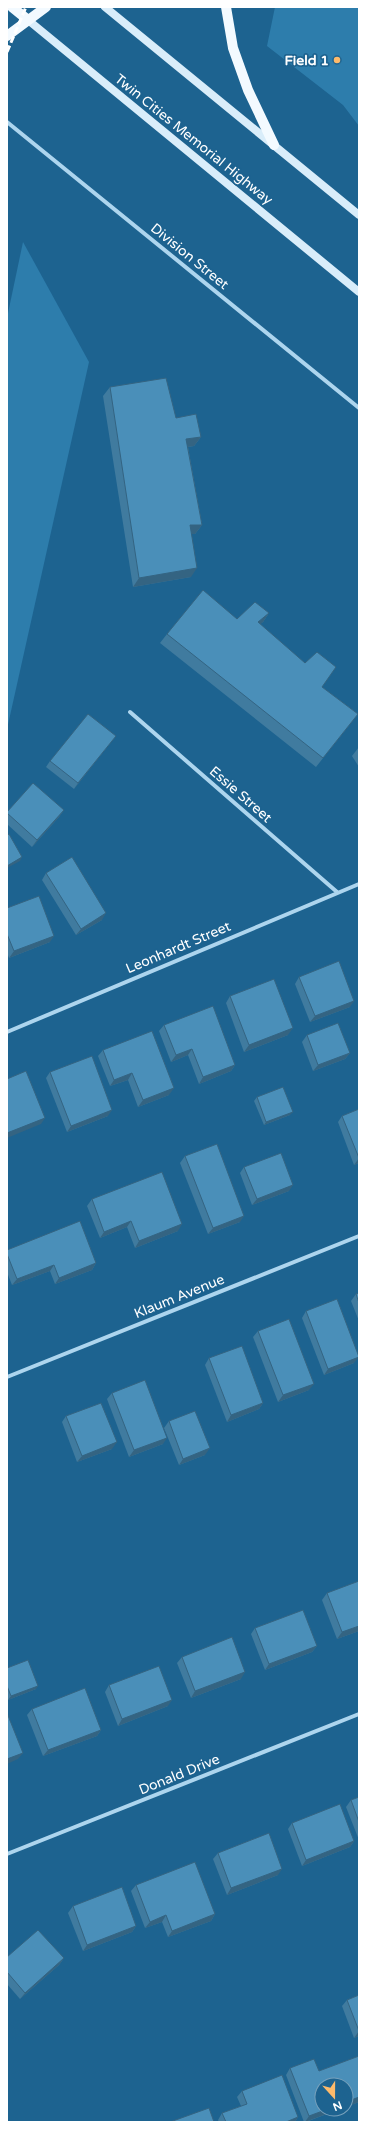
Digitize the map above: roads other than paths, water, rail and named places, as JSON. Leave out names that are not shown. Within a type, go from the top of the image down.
[{"type":"main road","name":"Twin Cities Memorial Highway","points":[[12,7],[359,292]]},
{"type":"main road","points":[[7,36],[46,7]]},
{"type":"main road","points":[[105,7],[359,216]]},
{"type":"main road","points":[[226,7],[233,48],[248,90],[274,145]]},
{"type":"street","name":"Division Street","points":[[7,122],[359,408]]},
{"type":"street","name":"Essie Street","points":[[130,712],[337,892]]},
{"type":"street","name":"Leonhardt Street","points":[[7,1032],[359,884]]},
{"type":"street","name":"Klaum Avenue","points":[[7,1377],[359,1236]]},
{"type":"street","name":"Donald Drive","points":[[7,1854],[359,1714]]},
{"type":"railway","points":[[7,52],[26,7]]},
{"type":"place","name":"Field 1","points":[[337,60]]}]
